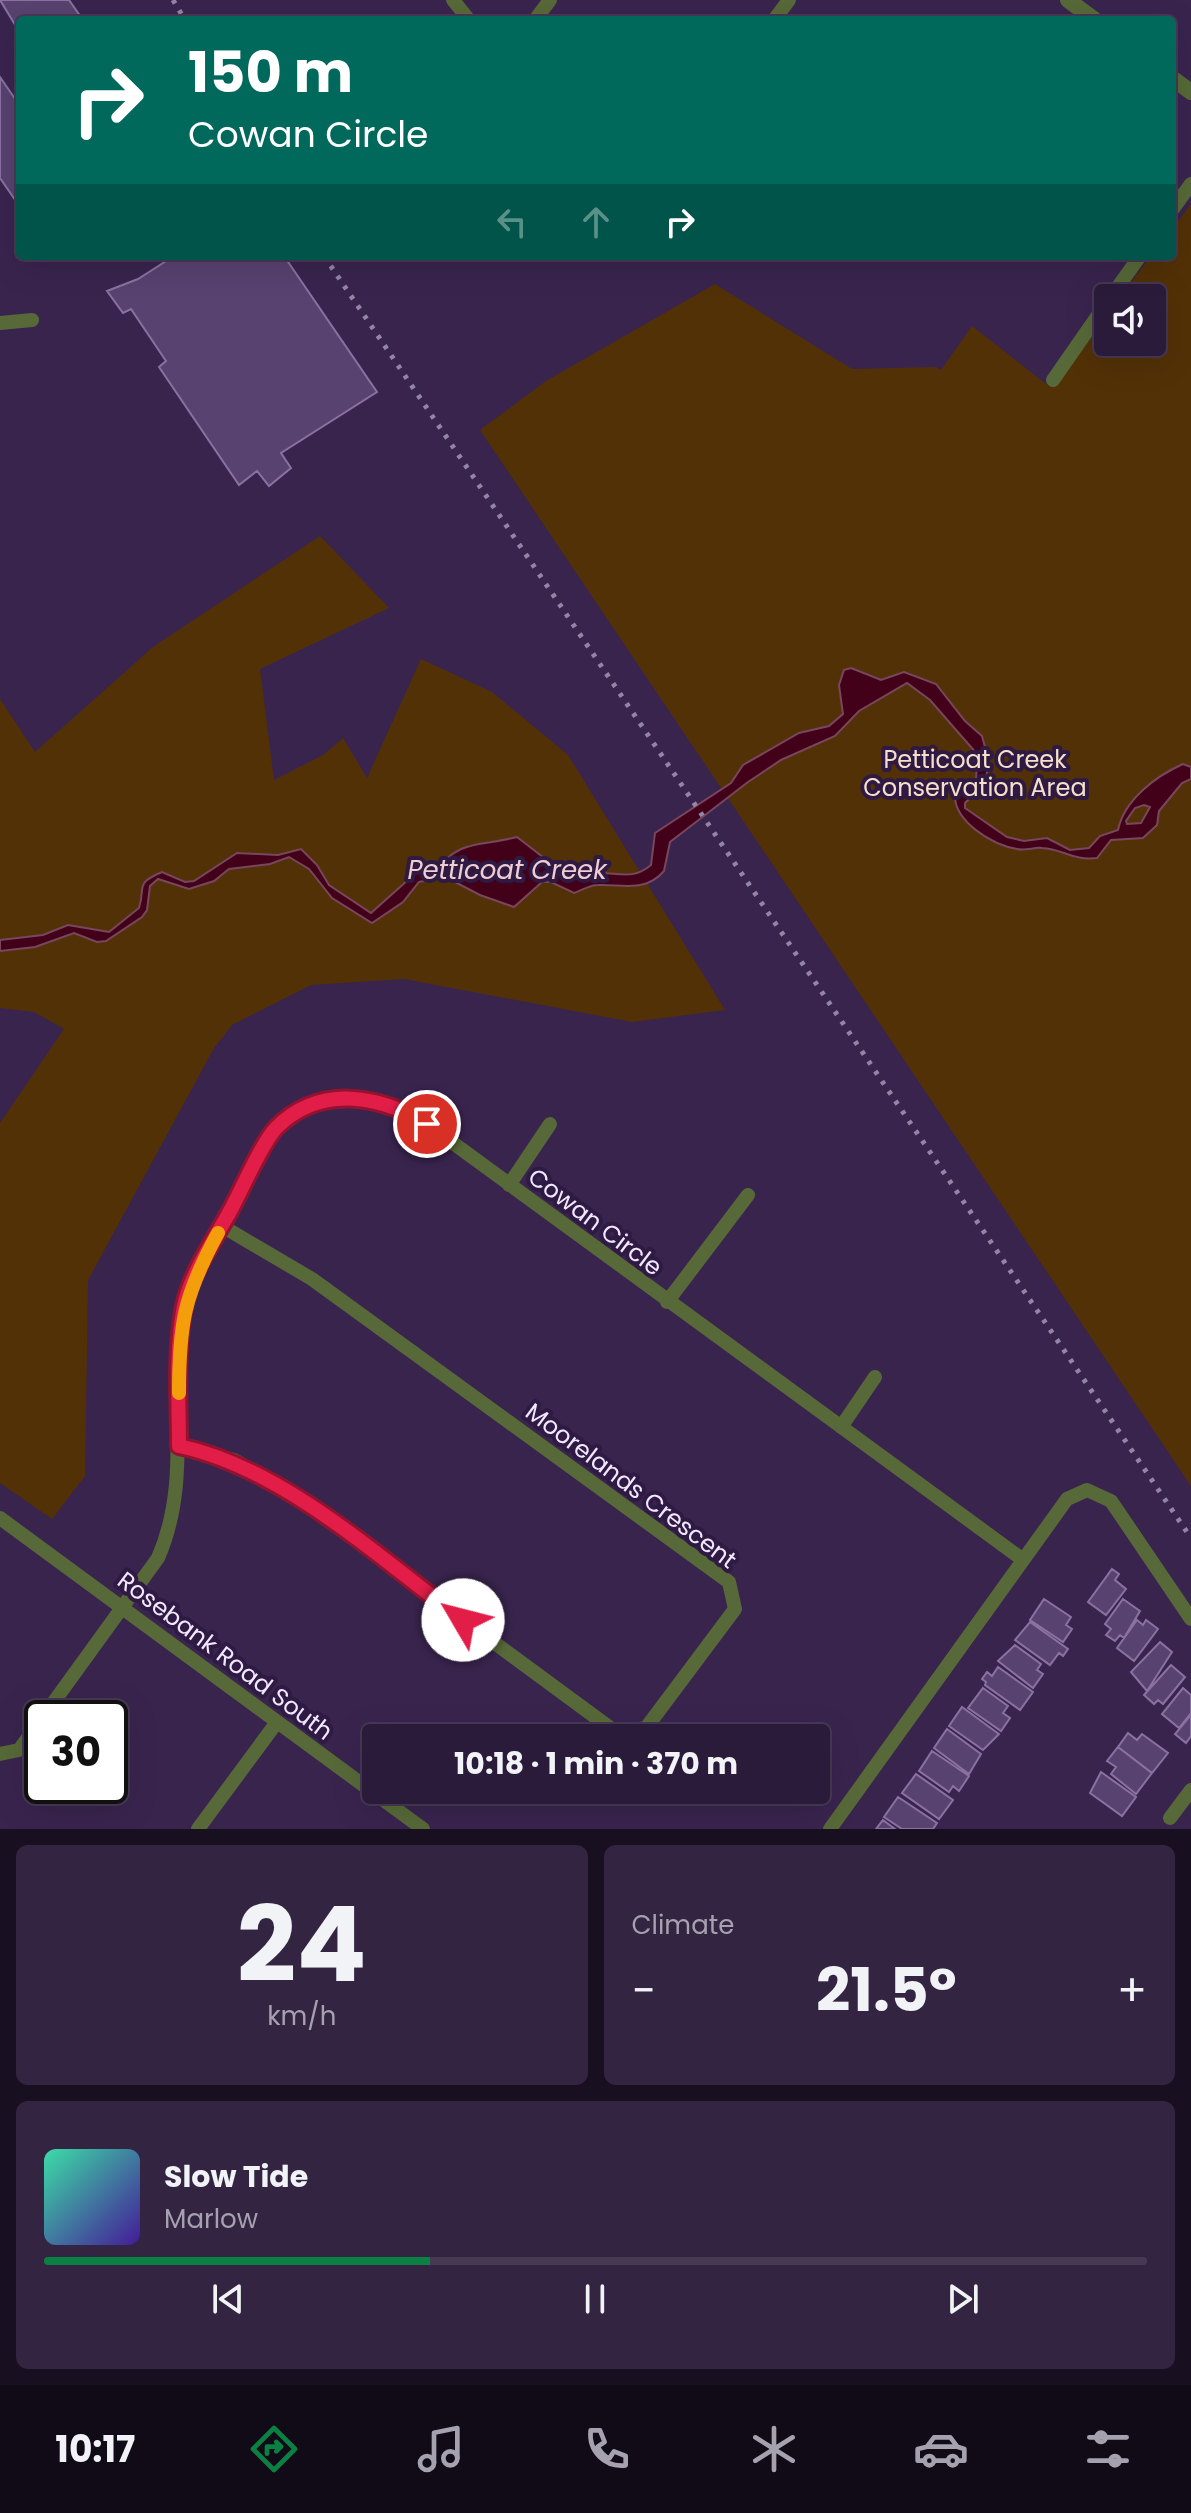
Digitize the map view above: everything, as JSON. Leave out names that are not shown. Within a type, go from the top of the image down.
[{"type":"street","points":[[453,0],[466,16]]},
{"type":"street","points":[[1068,0],[1090,16]]},
{"type":"street","points":[[1176,205],[1191,184]]},
{"type":"street","points":[[1120,284],[1137,260]]},
{"type":"street","points":[[0,323],[32,320]]},
{"type":"street","points":[[1053,380],[1094,321]]},
{"type":"street","name":"Cowan Circle","points":[[0,1754],[19,1750],[158,1558],[168,1534],[177,1490],[179,1341],[184,1303],[275,1129],[301,1110],[331,1098],[377,1100],[404,1110],[1022,1559]]},
{"type":"street","points":[[509,1185],[550,1124]]},
{"type":"street","points":[[667,1302],[748,1195]]},
{"type":"street","name":"Moorelands Crescent","points":[[179,1446],[234,1460],[283,1487],[617,1733],[646,1728],[735,1609],[729,1582],[312,1279],[222,1226]]},
{"type":"street","points":[[841,1427],[875,1377]]},
{"type":"street","points":[[830,1829],[1067,1499],[1087,1490],[1111,1501],[1191,1619]]},
{"type":"street","name":"Rosebank Road South","points":[[0,1518],[423,1829]]},
{"type":"street","points":[[198,1829],[277,1722]]},
{"type":"street","points":[[1170,1818],[1191,1790]]},
{"type":"green space","name":"Petticoat Creek Conservation Area","points":[[1191,204],[1191,1486],[480,430],[546,381],[715,284],[852,369],[935,367],[941,370],[972,326],[1050,387],[1094,330],[1094,356],[1166,356],[1166,284],[1130,284],[1148,260],[1176,260],[1176,224]]},
{"type":"green space","points":[[320,536],[389,608],[260,669],[274,780],[323,755],[343,738],[367,778],[421,659],[492,692],[568,755],[725,1010],[632,1022],[404,979],[311,985],[232,1025],[214,1048],[88,1280],[85,1476],[52,1519],[0,1483],[0,1123],[64,1029],[34,1012],[0,1008],[0,699],[35,752],[153,647]]},
{"type":"water","name":"Petticoat Creek","points":[[851,668],[881,680],[904,672],[936,684],[965,721],[982,736],[989,762],[985,783],[965,803],[965,808],[1007,837],[1024,841],[1047,838],[1070,850],[1089,848],[1100,836],[1118,830],[1134,799],[1162,775],[1183,764],[1191,767],[1191,779],[1182,783],[1159,811],[1157,825],[1143,838],[1111,840],[1097,858],[1081,858],[1049,849],[1007,847],[977,831],[956,805],[955,795],[976,778],[978,755],[930,700],[907,683],[859,711],[835,736],[781,760],[748,782],[670,842],[664,871],[641,885],[595,885],[574,893],[551,882],[542,882],[514,907],[455,882],[437,878],[419,882],[403,902],[372,923],[332,898],[309,869],[289,857],[270,864],[229,869],[214,881],[189,889],[158,879],[150,886],[147,910],[142,917],[106,941],[97,942],[74,933],[35,947],[0,951],[0,940],[43,935],[68,925],[109,932],[139,908],[143,886],[148,880],[162,872],[185,882],[194,881],[237,853],[278,855],[301,849],[317,865],[329,885],[371,913],[418,871],[432,872],[462,848],[517,837],[570,878],[595,873],[637,873],[651,865],[655,833],[731,783],[743,765],[799,733],[829,726],[843,714],[839,685],[844,670]],"holes":[[[1150,807],[1141,823],[1127,824],[1135,808]]]},
{"type":"building","points":[[0,0],[69,0],[80,16],[16,16],[16,26]]},
{"type":"building","points":[[0,77],[16,100],[16,201],[0,178]]},
{"type":"building","points":[[168,260],[287,260],[377,392],[281,453],[291,468],[269,486],[257,471],[239,485],[159,367],[166,361],[131,309],[123,313],[107,291],[138,279]]},
{"type":"building","points":[[1112,1569],[1119,1574],[1115,1580],[1126,1589],[1106,1615],[1088,1602]]},
{"type":"building","points":[[1044,1599],[1071,1617],[1066,1625],[1072,1629],[1063,1642],[1030,1620]]},
{"type":"building","points":[[1123,1599],[1140,1611],[1124,1638],[1120,1635],[1115,1641],[1106,1635],[1111,1629],[1105,1624]]},
{"type":"building","points":[[1137,1620],[1143,1625],[1146,1620],[1158,1629],[1134,1661],[1117,1648]]},
{"type":"building","points":[[1030,1622],[1068,1649],[1063,1656],[1059,1653],[1050,1665],[1015,1640]]},
{"type":"building","points":[[1160,1642],[1172,1652],[1147,1691],[1131,1672]]},
{"type":"building","points":[[1015,1645],[1041,1664],[1037,1670],[1043,1674],[1033,1688],[998,1661]]},
{"type":"building","points":[[1171,1665],[1185,1677],[1163,1704],[1158,1700],[1154,1704],[1144,1695]]},
{"type":"building","points":[[998,1667],[1033,1692],[1020,1710],[985,1685],[982,1679],[987,1672],[992,1676]]},
{"type":"building","points":[[983,1688],[1008,1706],[1003,1713],[1010,1718],[1001,1731],[968,1708]]},
{"type":"building","points":[[1183,1688],[1191,1695],[1191,1713],[1179,1728],[1162,1714]]},
{"type":"building","points":[[962,1707],[999,1734],[983,1750],[949,1726]]},
{"type":"building","points":[[1191,1715],[1191,1736],[1186,1743],[1175,1734]]},
{"type":"building","points":[[947,1729],[981,1754],[969,1774],[934,1748]]},
{"type":"building","points":[[1128,1733],[1137,1740],[1142,1734],[1168,1753],[1152,1773],[1118,1747]]},
{"type":"building","points":[[1118,1747],[1152,1773],[1136,1794],[1111,1774],[1116,1767],[1107,1761]]},
{"type":"building","points":[[932,1751],[969,1776],[959,1791],[953,1786],[949,1792],[919,1771]]},
{"type":"building","points":[[1101,1772],[1136,1797],[1122,1816],[1090,1793]]},
{"type":"building","points":[[916,1774],[953,1800],[939,1819],[902,1793]]},
{"type":"building","points":[[898,1797],[937,1823],[933,1829],[902,1829],[884,1817]]},
{"type":"building","points":[[883,1820],[895,1829],[876,1829]]},
{"type":"railway","points":[[173,0],[183,16]]},
{"type":"railway","points":[[327,260],[1191,1538]]},
{"type":"slow traffic","points":[[179,1393],[179,1341],[184,1303],[218,1233]]},
{"type":"route","points":[[427,1124],[404,1110],[377,1100],[355,1097],[331,1098],[301,1110],[275,1129],[198,1269],[184,1303],[179,1341],[179,1446],[234,1460],[283,1487],[463,1620]]}]
